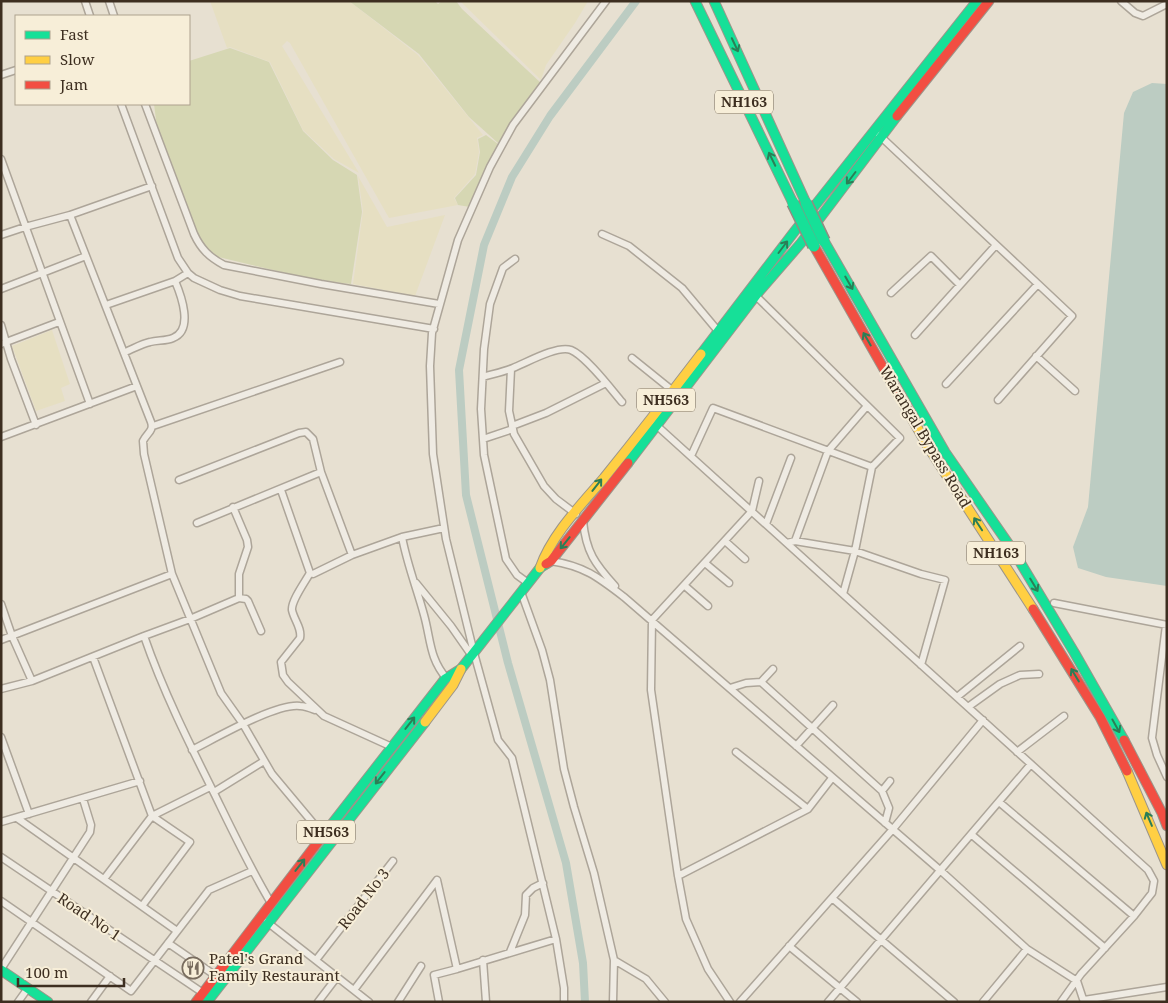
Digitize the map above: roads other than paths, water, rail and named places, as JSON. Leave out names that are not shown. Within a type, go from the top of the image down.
[{"type":"main road","name":"Warangal Bypass Road","points":[[695,1],[793,203],[945,452],[1014,552],[1125,742],[1167,826]]},
{"type":"main road","name":"Warangal Bypass Road","points":[[714,1],[806,203],[819,243],[927,445],[1056,644],[1100,717],[1132,779],[1167,865]]},
{"type":"main road","name":"NH563","points":[[202,999],[216,976],[270,903],[392,747],[461,669],[540,568],[551,561],[579,517],[653,423],[756,296],[802,243],[878,134],[977,1]]},
{"type":"main road","name":"NH563","points":[[653,423],[673,390],[794,232],[989,1]]},
{"type":"main road","name":"NH563","points":[[540,568],[544,556],[552,544],[579,517]]},
{"type":"main road","name":"NH563","points":[[202,999],[267,922],[449,682]]},
{"type":"main road","points":[[1,970],[48,1002]]},
{"type":"street","points":[[85,1],[90,15]]},
{"type":"street","points":[[109,1],[114,15]]},
{"type":"street","points":[[564,1002],[564,988],[556,939],[512,758],[498,740],[474,653],[444,528],[433,454],[430,366],[432,333],[458,240],[490,167],[513,125],[606,1]]},
{"type":"street","points":[[1121,1],[1135,13],[1143,16],[1167,4]]},
{"type":"street","points":[[1,75],[15,70]]},
{"type":"street","points":[[122,105],[178,258],[188,273],[203,284],[240,296],[434,329]]},
{"type":"street","points":[[145,105],[194,234],[200,247],[210,258],[224,265],[238,268],[439,304]]},
{"type":"street","points":[[878,134],[1072,316],[998,400]]},
{"type":"street","points":[[1,159],[90,404]]},
{"type":"street","points":[[1,235],[25,226],[70,215],[152,186]]},
{"type":"street","points":[[70,215],[153,426],[143,445],[172,574],[190,619],[222,693],[243,724],[272,774],[323,835]]},
{"type":"street","points":[[602,234],[629,246],[675,282],[718,331]]},
{"type":"street","points":[[915,335],[996,245]]},
{"type":"street","points":[[1,289],[86,256]]},
{"type":"street","points":[[890,293],[931,256],[960,285]]},
{"type":"street","points":[[515,259],[503,268],[490,304],[484,349],[481,409],[484,455],[506,559],[517,575],[550,680],[564,769],[594,873],[614,960],[613,1002]]},
{"type":"street","points":[[106,305],[175,281],[188,273]]},
{"type":"street","points":[[125,352],[151,342],[174,338],[181,332],[185,311],[175,281]]},
{"type":"street","points":[[946,384],[1038,284]]},
{"type":"street","points":[[756,296],[900,438],[872,467],[855,551],[843,594]]},
{"type":"street","points":[[4,343],[59,322]]},
{"type":"street","points":[[1,325],[4,343],[36,424]]},
{"type":"street","points":[[483,377],[511,369],[563,349],[570,350],[579,355],[622,402]]},
{"type":"street","points":[[1036,356],[1075,391]]},
{"type":"street","points":[[632,358],[673,390]]},
{"type":"street","points":[[153,426],[340,362]]},
{"type":"street","points":[[511,369],[509,412],[513,427],[529,461],[544,486],[556,499],[579,517],[588,549],[596,565],[624,596]]},
{"type":"street","points":[[483,439],[546,413],[606,383]]},
{"type":"street","points":[[1,437],[137,386]]},
{"type":"street","points":[[795,541],[828,451],[867,406]]},
{"type":"street","points":[[691,456],[713,408],[872,467]]},
{"type":"street","points":[[653,423],[1148,870],[1154,881],[1152,893],[1061,1002]]},
{"type":"street","points":[[179,480],[304,432],[309,434],[313,439],[322,472],[352,555]]},
{"type":"street","points":[[766,524],[791,458]]},
{"type":"street","points":[[197,522],[322,472]]},
{"type":"street","points":[[730,1002],[708,969],[686,919],[651,690],[652,620],[752,511],[759,481]]},
{"type":"street","points":[[281,490],[310,573],[292,606],[301,634],[300,638],[284,656],[281,668],[288,682],[318,712],[392,747]]},
{"type":"street","points":[[233,507],[247,540],[248,547],[239,574],[239,598]]},
{"type":"street","points":[[310,573],[313,574],[352,555],[402,537],[444,528]]},
{"type":"street","points":[[402,537],[405,555],[425,618],[433,659],[449,682]]},
{"type":"street","points":[[725,541],[744,559]]},
{"type":"street","points":[[787,544],[795,541],[855,551],[920,574],[945,580],[921,665]]},
{"type":"street","points":[[551,561],[568,563],[590,572],[624,596],[941,871],[1027,949],[1077,981],[1084,1001],[1167,987]]},
{"type":"street","points":[[705,563],[729,584]]},
{"type":"street","points":[[1,640],[172,574]]},
{"type":"street","points":[[414,580],[474,653]]},
{"type":"street","points":[[685,586],[708,606]]},
{"type":"street","points":[[1,689],[32,681],[239,598],[248,601],[261,631]]},
{"type":"street","points":[[1054,603],[1166,625],[1152,738],[1156,755],[1167,777]]},
{"type":"street","points":[[1,604],[12,636],[32,681]]},
{"type":"street","points":[[144,636],[158,677],[192,750],[252,871],[270,903]]},
{"type":"street","points":[[957,698],[1020,646]]},
{"type":"street","points":[[93,657],[152,816],[190,842],[142,906]]},
{"type":"street","points":[[761,682],[772,669]]},
{"type":"street","points":[[968,707],[1000,684],[1020,675],[1040,674]]},
{"type":"street","points":[[730,688],[746,683],[761,682],[882,791],[889,808],[885,823]]},
{"type":"street","points":[[796,746],[833,705]]},
{"type":"street","points":[[192,750],[243,724],[276,710],[299,706],[318,712]]},
{"type":"street","points":[[1017,752],[1064,716]]},
{"type":"street","points":[[740,1002],[892,829],[983,720]]},
{"type":"street","points":[[1,737],[29,814]]},
{"type":"street","points":[[736,752],[808,808]]},
{"type":"street","points":[[104,880],[152,816],[212,789],[264,761]]},
{"type":"street","points":[[828,1002],[1031,764]]},
{"type":"street","points":[[678,876],[808,808],[832,778]]},
{"type":"street","points":[[882,791],[890,781]]},
{"type":"street","points":[[1,822],[140,782]]},
{"type":"street","points":[[1,970],[90,832],[91,825],[83,799]]},
{"type":"street","points":[[999,802],[1134,916]]},
{"type":"street","points":[[17,818],[177,931]]},
{"type":"street","points":[[972,834],[1105,948]]},
{"type":"street","name":"Road No 1","points":[[1,857],[154,961],[202,999]]},
{"type":"street","name":"Road No 3","points":[[316,960],[393,861]]},
{"type":"street","points":[[1,901],[131,992],[209,890],[252,871]]},
{"type":"street","points":[[354,990],[437,880],[457,968]]},
{"type":"street","points":[[510,952],[525,915],[526,896],[533,888],[543,883]]},
{"type":"street","points":[[832,898],[954,1002]]},
{"type":"street","points":[[267,922],[369,1002]]},
{"type":"street","points":[[439,1002],[434,975],[556,939]]},
{"type":"street","points":[[168,943],[216,976]]},
{"type":"street","points":[[790,946],[857,1002]]},
{"type":"street","points":[[983,1002],[1027,949]]},
{"type":"street","points":[[482,960],[486,1002]]},
{"type":"street","points":[[614,960],[646,979],[665,1002]]},
{"type":"street","points":[[398,1002],[422,966]]},
{"type":"street","points":[[91,1002],[110,976]]},
{"type":"street","points":[[318,1002],[337,977]]},
{"type":"street","points":[[18,1002],[28,988]]},
{"type":"waterway","points":[[585,1002],[583,963],[566,863],[508,663],[466,495],[459,370],[484,245],[512,177],[550,116],[636,1]]},
{"type":"place","name":"Patel's Grand Family Restaurant","points":[[193,968]]}]
